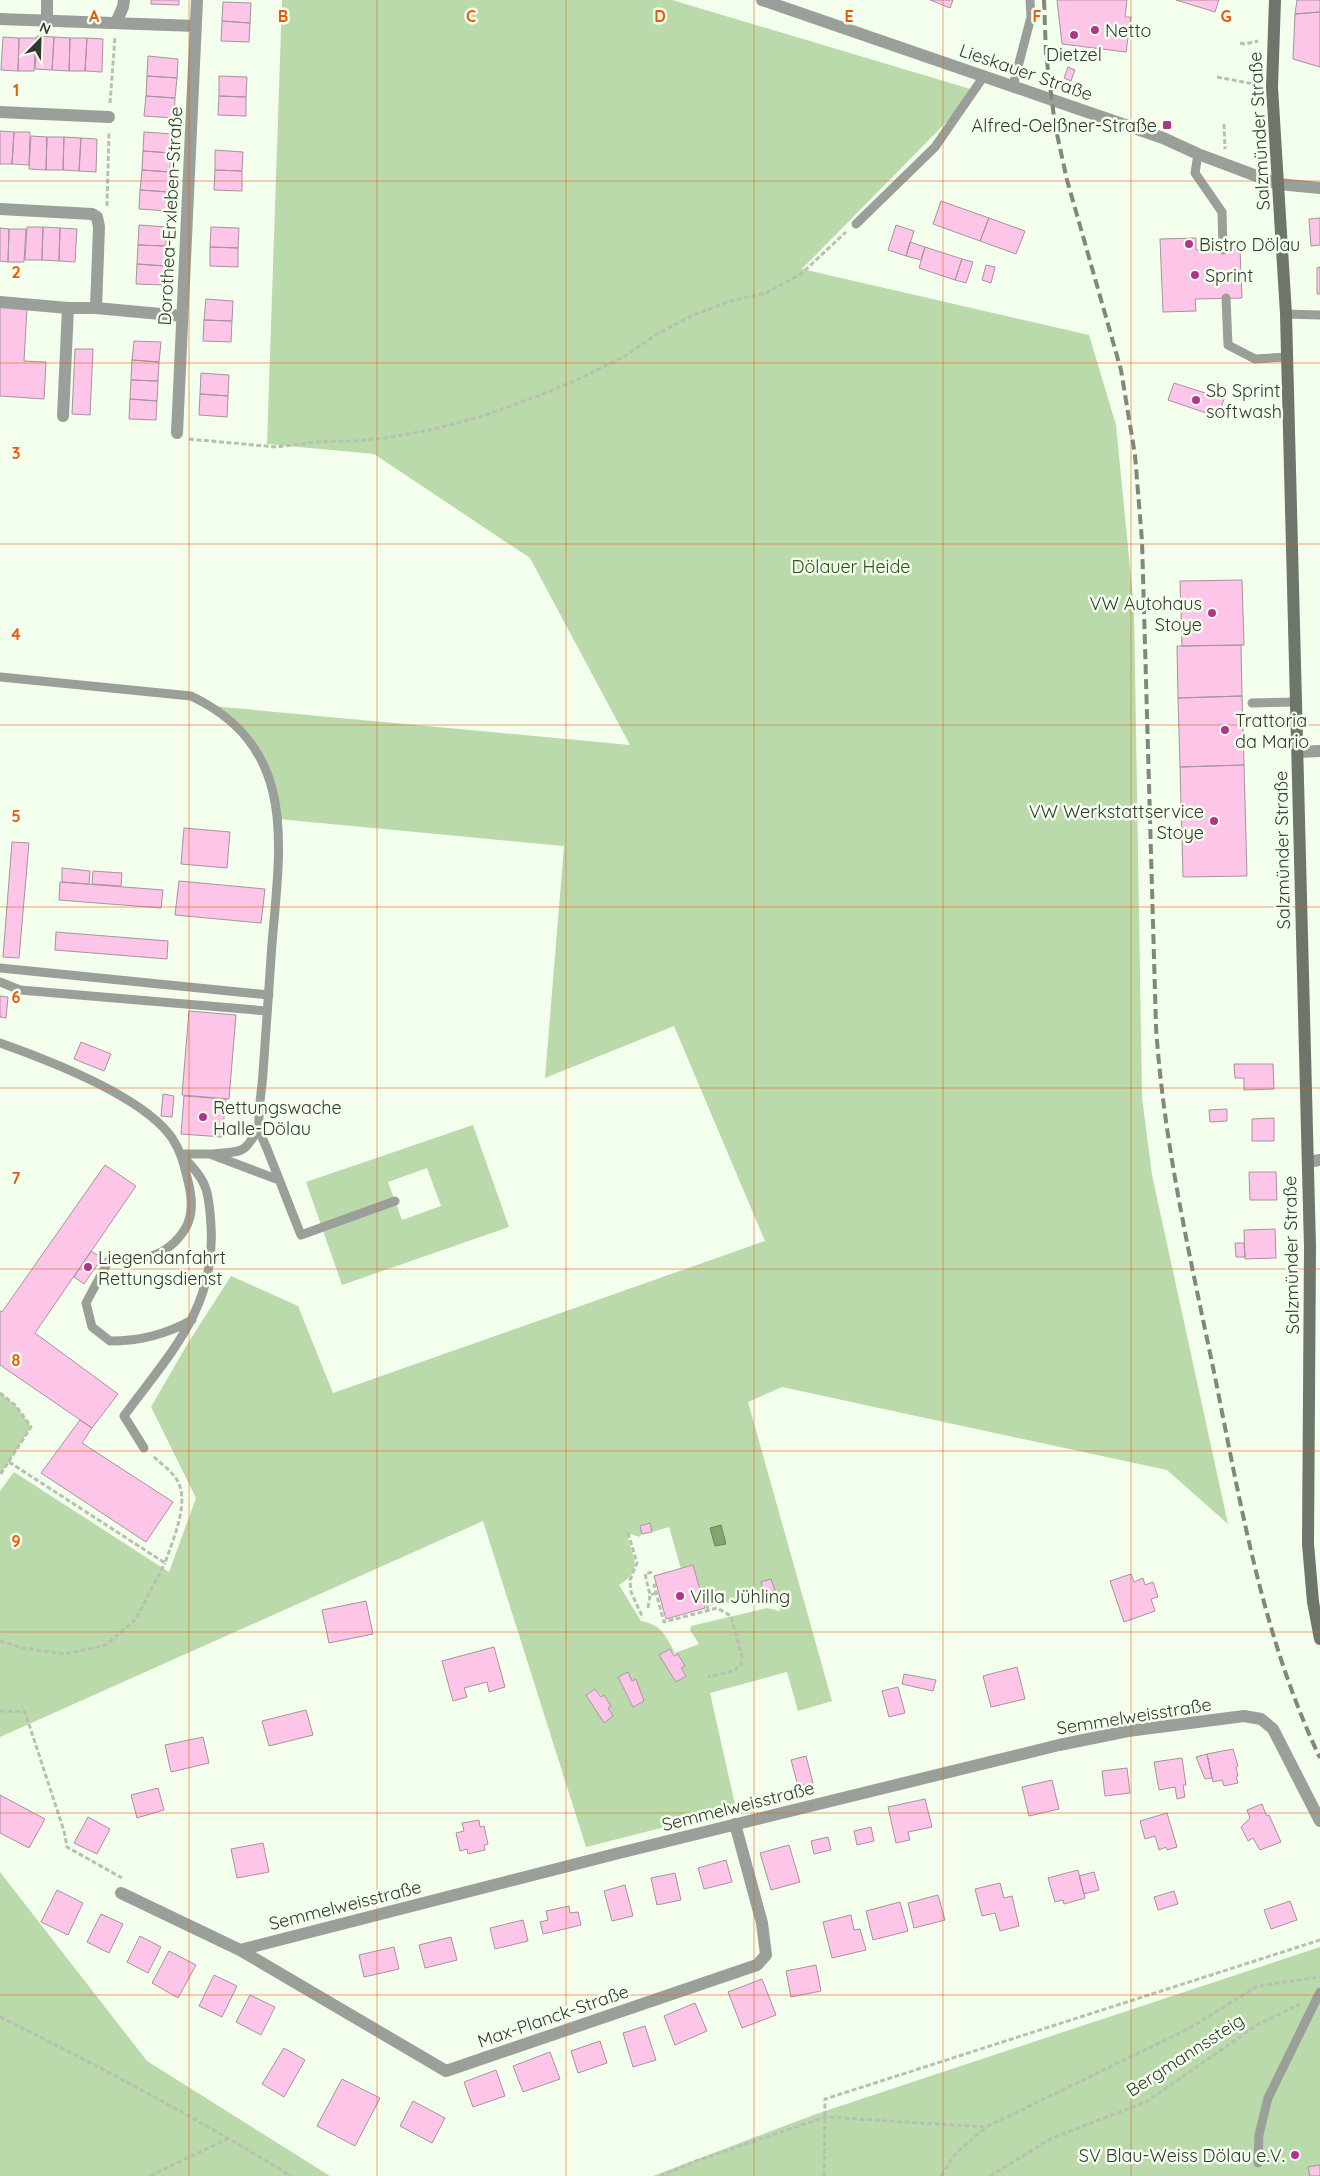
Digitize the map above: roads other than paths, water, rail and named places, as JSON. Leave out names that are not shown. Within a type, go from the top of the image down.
[{"type":"main road","name":"Salzmünder Straße","points":[[1275,0],[1272,87],[1286,314],[1296,702],[1314,1161],[1310,1247],[1308,1544],[1313,1602],[1320,1639]]},
{"type":"street","points":[[47,0],[47,20]]},
{"type":"street","points":[[116,23],[124,0]]},
{"type":"street","name":"Dorothea-Erxleben-Straße","points":[[177,433],[198,0]]},
{"type":"street","name":"Lieskauer Straße","points":[[762,0],[1163,138],[1198,154],[1278,184]]},
{"type":"street","points":[[0,19],[196,26]]},
{"type":"street","points":[[0,112],[109,116]]},
{"type":"street","points":[[1278,184],[1320,188]]},
{"type":"street","points":[[0,209],[92,214],[97,217],[99,227],[96,308]]},
{"type":"street","points":[[0,302],[182,316]]},
{"type":"street","points":[[63,416],[68,308]]},
{"type":"street","points":[[1298,752],[1320,751]]},
{"type":"street","name":"Semmelweisstraße","points":[[240,1950],[735,1824],[1068,1743],[1128,1731],[1244,1716],[1261,1719],[1273,1729],[1320,1822]]},
{"type":"street","name":"Max-Planck-Straße","points":[[240,1950],[446,2071],[756,1965],[766,1955],[762,1924],[735,1824]]},
{"type":"street","points":[[121,1892],[240,1950]]},
{"type":"lane","points":[[1013,86],[1030,17],[1030,0]]},
{"type":"lane","points":[[856,224],[935,147],[984,76]]},
{"type":"lane","points":[[1198,154],[1195,173],[1222,212],[1223,250]]},
{"type":"lane","points":[[1226,298],[1228,345],[1255,359],[1287,357]]},
{"type":"lane","points":[[1286,314],[1320,315]]},
{"type":"lane","points":[[0,677],[191,696],[212,706],[232,720],[257,751],[267,770],[274,790],[278,819],[276,896],[259,1127],[249,1146],[241,1152],[181,1154]]},
{"type":"lane","points":[[1252,703],[1296,702]]},
{"type":"lane","points":[[0,968],[269,995]]},
{"type":"lane","points":[[16,971],[20,990]]},
{"type":"lane","points":[[0,982],[20,990],[267,1011]]},
{"type":"lane","points":[[0,1043],[54,1064],[116,1093],[140,1109],[163,1128],[181,1154],[199,1172],[204,1181],[211,1217],[211,1258],[200,1304],[174,1348],[124,1416],[144,1448]]},
{"type":"lane","points":[[259,1127],[301,1235],[395,1201]]},
{"type":"lane","points":[[181,1154],[190,1189],[192,1207],[187,1224],[179,1238],[171,1246],[147,1258],[132,1261],[109,1260],[86,1303],[92,1327],[110,1341],[135,1341],[174,1329],[192,1320]]},
{"type":"lane","points":[[210,1154],[279,1180]]},
{"type":"lane","points":[[1258,2163],[1259,2135],[1268,2098],[1318,1996]]},
{"type":"railway","points":[[1044,0],[1046,54],[1055,125],[1067,180],[1121,370],[1135,455],[1142,541],[1156,1027],[1165,1116],[1188,1247],[1234,1474],[1256,1571],[1283,1666],[1320,1758]]},
{"type":"place","name":"Netto","points":[[1095,30]]},
{"type":"place","name":"Dietzel","points":[[1074,35]]},
{"type":"place","name":"Alfred-Oelßner-Straße","points":[[1167,125]]},
{"type":"place","name":"Bistro Dölau","points":[[1189,244]]},
{"type":"place","name":"Sprint","points":[[1195,275]]},
{"type":"place","name":"Sb Sprint softwash","points":[[1196,400]]},
{"type":"place","name":"VW Autohaus Stoye","points":[[1212,613]]},
{"type":"place","name":"Trattoria da Mario","points":[[1225,730]]},
{"type":"place","name":"VW Werkstattservice Stoye","points":[[1214,821]]},
{"type":"place","name":"Rettungswache Halle-Dölau","points":[[203,1117]]},
{"type":"place","name":"Liegendanfahrt Rettungsdienst","points":[[88,1267]]},
{"type":"place","name":"Villa Jühling","points":[[680,1596]]},
{"type":"place","name":"SV Blau-Weiss Dölau e.V.","points":[[1295,2155]]},
{"type":"park label","name":"Dölauer Heide","points":[[851,566]]}]
